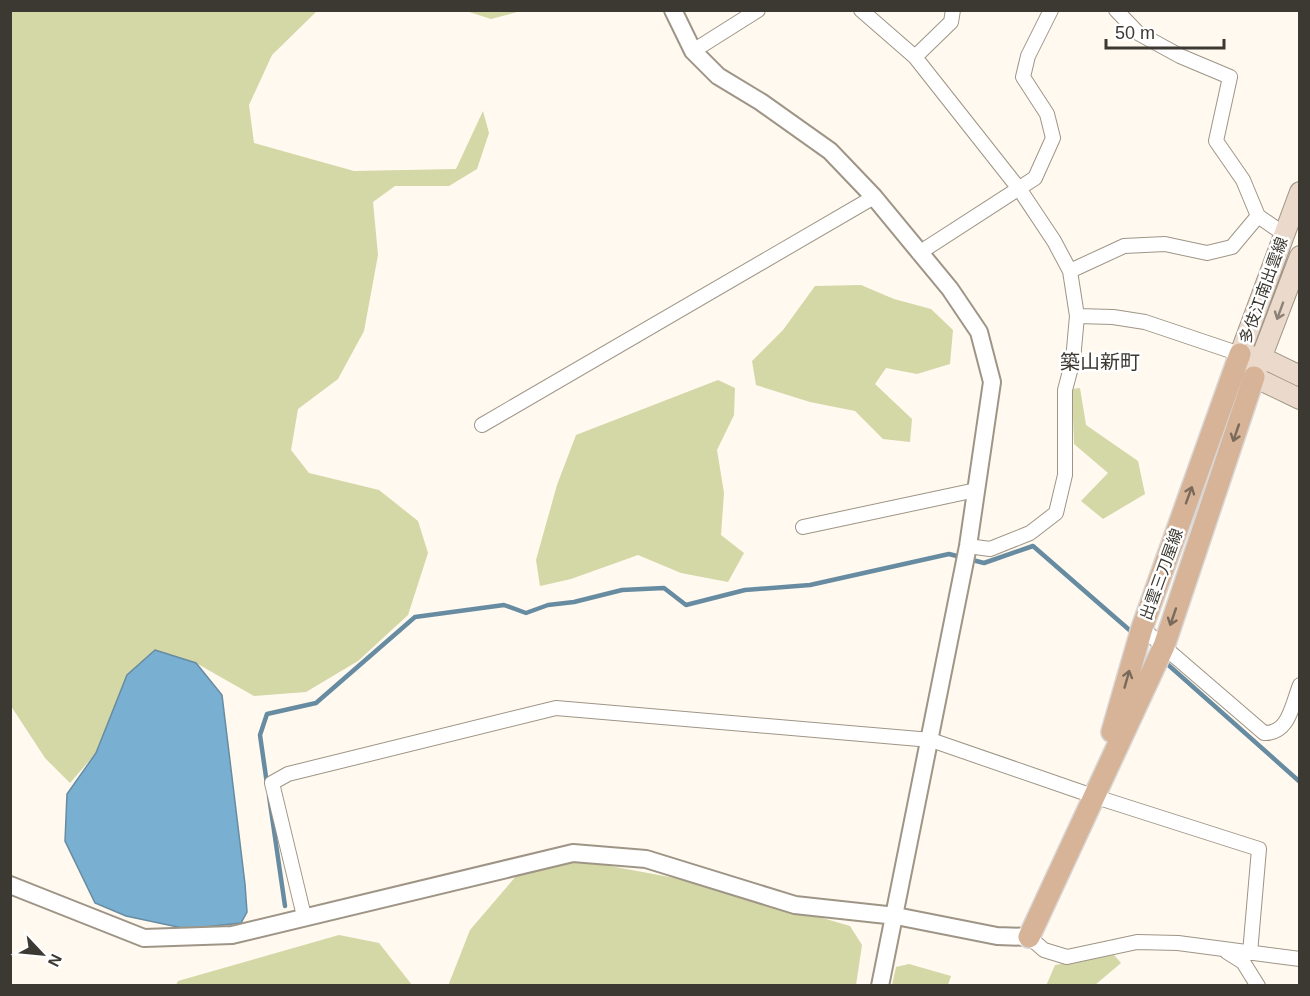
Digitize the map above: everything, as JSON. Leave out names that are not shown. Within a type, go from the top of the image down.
[{"type":"main road","name":"多伎江南出雲線","points":[[1240,354],[1299,192]]},
{"type":"main road","name":"多伎江南出雲線","points":[[1254,377],[1263,358],[1299,256]]},
{"type":"main road","name":"多伎江南出雲線","points":[[1240,354],[1263,358],[1299,376]]},
{"type":"main road","name":"多伎江南出雲線","points":[[1240,354],[1254,377]]},
{"type":"main road","name":"出雲三刀屋線","points":[[1093,796],[1142,628],[1240,354]]},
{"type":"main road","name":"出雲三刀屋線","points":[[1029,937],[1164,646],[1254,377]]},
{"type":"main road","points":[[1254,377],[1299,399]]},
{"type":"street","points":[[673,10],[693,51],[718,76],[762,102],[830,152],[874,197],[951,289],[979,332],[992,382],[968,546],[896,916],[879,986]]},
{"type":"street","points":[[693,51],[758,10]]},
{"type":"street","points":[[861,10],[915,57],[1020,190],[1054,241],[1070,271],[1077,316],[1073,360],[1065,390],[1065,475],[1056,513],[1030,533],[990,549],[968,546]]},
{"type":"street","points":[[915,57],[951,22],[953,10]]},
{"type":"street","points":[[919,253],[1020,190],[1035,178],[1053,138],[1047,114],[1023,77],[1028,56],[1051,10]]},
{"type":"street","points":[[1116,10],[1138,33],[1180,56],[1230,77],[1216,141],[1244,180],[1258,216],[1284,234]]},
{"type":"street","points":[[482,426],[874,197]]},
{"type":"street","points":[[1070,271],[1124,246],[1165,244],[1207,253],[1232,247],[1258,216]]},
{"type":"street","points":[[1077,316],[1113,317],[1145,322],[1240,354]]},
{"type":"street","points":[[803,527],[976,490]]},
{"type":"street","points":[[1142,628],[1264,733],[1275,733],[1284,727],[1299,685]]},
{"type":"street","points":[[304,916],[272,783],[288,774],[556,708],[931,740],[1093,796],[1259,849],[1250,953]]},
{"type":"street","points":[[10,885],[144,938],[232,935],[573,852],[646,859],[795,905],[896,916],[997,936],[1029,937],[1044,950],[1067,957],[1137,942],[1178,943],[1299,959]]},
{"type":"street","points":[[1223,950],[1243,962],[1258,986]]},
{"type":"green space","points":[[11,11],[317,11],[272,55],[249,105],[254,143],[354,171],[456,169],[483,111],[489,133],[477,169],[449,186],[395,186],[373,202],[378,255],[364,331],[338,379],[298,409],[291,450],[309,473],[379,490],[418,521],[428,553],[408,615],[358,661],[306,692],[254,696],[196,663],[127,675],[96,753],[70,783],[45,758],[11,706]]},
{"type":"green space","points":[[466,11],[521,11],[491,19]]},
{"type":"green space","points":[[861,285],[894,299],[931,309],[953,330],[950,364],[917,374],[886,368],[875,384],[912,419],[910,442],[883,439],[855,411],[810,402],[756,385],[752,361],[783,330],[815,286]]},
{"type":"green space","points":[[718,380],[735,388],[734,415],[717,450],[724,493],[721,535],[744,553],[728,582],[681,573],[638,555],[571,579],[540,586],[536,560],[557,485],[576,435]]},
{"type":"green space","points":[[1080,388],[1086,425],[1138,461],[1145,494],[1103,519],[1081,501],[1108,473],[1074,444],[1072,389]]},
{"type":"green space","points":[[572,859],[702,883],[850,926],[862,945],[856,985],[448,986],[470,930],[517,875]]},
{"type":"green space","points":[[339,935],[379,943],[412,985],[176,985],[178,981]]},
{"type":"green space","points":[[1114,955],[1121,963],[1095,985],[1046,986],[1055,965]]},
{"type":"green space","points":[[909,964],[951,976],[948,985],[892,985],[896,967]]},
{"type":"water","points":[[155,650],[196,663],[222,695],[245,884],[247,912],[241,923],[187,929],[126,916],[95,903],[65,841],[67,794],[96,753],[127,675]]},
{"type":"waterway","points":[[267,784],[260,735],[267,714],[316,703],[415,617],[504,605],[526,613],[548,605],[574,602],[622,590],[664,588],[686,605],[745,590],[810,585],[949,554],[984,563],[1033,546],[1134,634]]},
{"type":"waterway","points":[[1165,662],[1300,782]]},
{"type":"waterway","points":[[269,796],[285,906]]},
{"type":"district","name":"築山新町","points":[[1100,362]]}]
